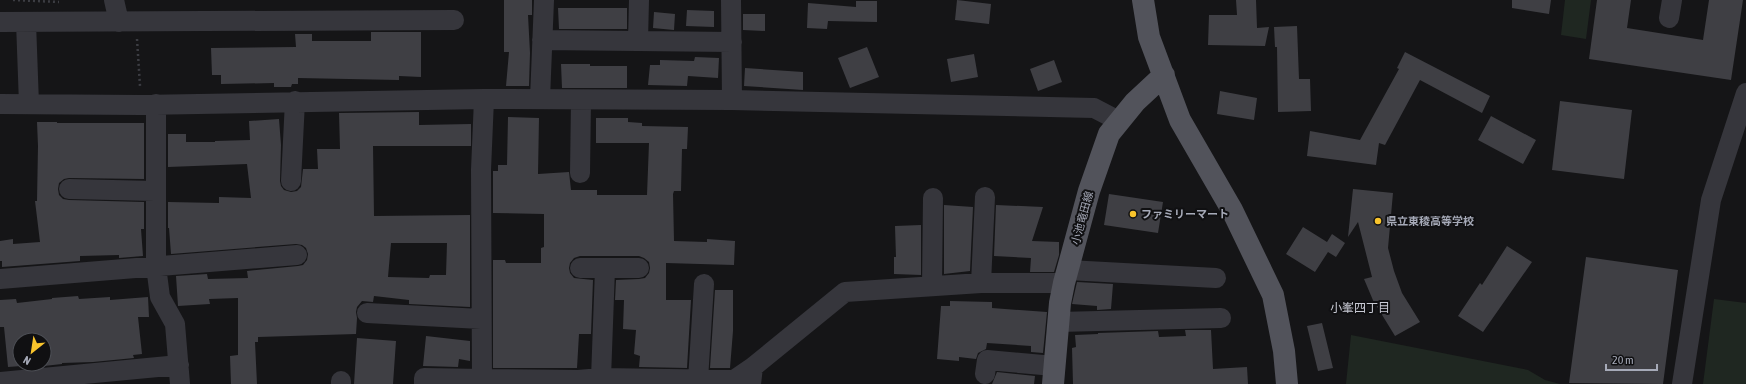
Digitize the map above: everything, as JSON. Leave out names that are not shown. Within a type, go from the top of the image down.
[{"type":"main road","points":[[1143,0],[1149,37],[1180,120],[1232,210],[1273,295],[1284,351],[1287,384]]},
{"type":"main road","name":"小池竜田線","points":[[1054,375],[1058,322],[1066,276],[1089,191],[1101,155],[1109,134],[1119,121],[1135,102],[1164,75]]},
{"type":"street","points":[[114,0],[119,22]]},
{"type":"street","points":[[540,99],[544,0]]},
{"type":"street","points":[[638,41],[639,0]]},
{"type":"street","points":[[731,0],[732,100]]},
{"type":"street","points":[[0,22],[454,20]]},
{"type":"street","points":[[26,22],[29,104]]},
{"type":"street","points":[[542,40],[732,42]]},
{"type":"street","points":[[1682,384],[1711,200],[1746,93]]},
{"type":"street","points":[[0,104],[156,104],[484,99],[732,100],[1094,108],[1119,121]]},
{"type":"street","points":[[482,379],[481,170],[484,99]]},
{"type":"street","points":[[580,173],[581,100]]},
{"type":"street","points":[[291,181],[295,101]]},
{"type":"street","points":[[0,382],[180,374],[175,324],[160,297],[156,266],[156,104]]},
{"type":"street","points":[[69,189],[155,191]]},
{"type":"street","points":[[981,283],[985,197]]},
{"type":"street","points":[[932,286],[933,198]]},
{"type":"street","points":[[0,279],[297,255]]},
{"type":"street","points":[[580,268],[639,268]]},
{"type":"street","points":[[601,378],[605,269]]},
{"type":"street","points":[[424,384],[424,378],[578,382],[601,378],[734,380],[752,376],[845,292],[1066,276],[1216,278]]},
{"type":"street","points":[[698,380],[704,284]]},
{"type":"street","points":[[367,313],[481,319]]},
{"type":"street","points":[[1058,322],[1221,318]]},
{"type":"street","points":[[985,374],[987,360],[1054,375]]},
{"type":"shaded area","points":[[1565,0],[1591,0],[1586,39],[1561,35]]},
{"type":"shaded area","points":[[1714,299],[1746,303],[1746,384],[1703,384]]},
{"type":"shaded area","points":[[1351,335],[1528,370],[1545,380],[1560,384],[1346,384]]},
{"type":"building","points":[[504,0],[532,0],[532,15],[528,15],[530,53],[529,86],[506,86],[509,52],[504,52]]},
{"type":"building","points":[[957,0],[991,4],[989,24],[955,20]]},
{"type":"building","points":[[1236,0],[1256,0],[1257,28],[1269,27],[1265,46],[1208,45],[1209,15],[1237,15]]},
{"type":"building","points":[[1512,0],[1551,0],[1549,14],[1512,8]]},
{"type":"building","points":[[1597,0],[1631,0],[1627,28],[1703,40],[1709,0],[1743,0],[1731,80],[1589,59]]},
{"type":"building","points":[[856,1],[877,1],[877,22],[828,21],[827,29],[807,28],[808,3],[856,7]]},
{"type":"building","points":[[558,8],[627,8],[627,29],[559,29]]},
{"type":"building","points":[[687,10],[714,11],[714,27],[686,26]]},
{"type":"building","points":[[654,12],[675,14],[674,30],[653,28]]},
{"type":"building","points":[[743,14],[765,14],[765,31],[743,30]]},
{"type":"building","points":[[1297,26],[1299,79],[1310,79],[1311,111],[1278,112],[1277,47],[1275,47],[1274,27]]},
{"type":"building","points":[[371,32],[421,32],[421,77],[399,76],[399,80],[298,78],[298,84],[292,84],[291,87],[274,87],[274,83],[221,84],[221,75],[212,75],[211,48],[296,47],[295,34],[312,34],[312,41],[371,41]]},
{"type":"building","points":[[867,47],[879,77],[850,88],[838,58]]},
{"type":"building","points":[[1405,52],[1490,96],[1482,113],[1420,80],[1385,145],[1379,143],[1376,165],[1307,156],[1310,131],[1360,140],[1399,69],[1397,68]]},
{"type":"building","points":[[974,54],[978,77],[951,82],[947,59]]},
{"type":"building","points":[[695,57],[719,58],[718,78],[688,76],[687,86],[648,85],[650,65],[660,65],[660,60],[694,61]]},
{"type":"building","points":[[1054,60],[1062,82],[1038,91],[1030,69]]},
{"type":"building","points":[[561,64],[627,66],[627,88],[562,88]]},
{"type":"building","points":[[745,68],[803,72],[803,90],[744,86]]},
{"type":"building","points":[[1220,91],[1257,98],[1254,120],[1217,114]]},
{"type":"building","points":[[1560,101],[1632,110],[1624,179],[1552,170]]},
{"type":"building","points":[[419,112],[419,125],[471,124],[471,146],[373,146],[374,216],[470,215],[470,307],[409,304],[409,300],[374,296],[373,302],[362,301],[357,307],[356,334],[258,337],[258,342],[255,342],[257,384],[231,384],[230,356],[238,355],[238,298],[209,299],[210,304],[178,306],[176,276],[207,274],[208,279],[248,278],[247,271],[303,265],[307,260],[308,254],[306,248],[302,245],[296,244],[171,254],[168,228],[168,202],[219,203],[219,197],[251,198],[247,164],[168,167],[168,134],[186,134],[186,142],[250,140],[249,121],[279,119],[281,145],[280,181],[284,190],[291,192],[297,191],[301,187],[303,169],[318,169],[317,149],[340,149],[339,113]],"holes":[[[391,243],[447,243],[446,275],[430,275],[429,278],[388,277]]]},
{"type":"building","points":[[1491,116],[1536,140],[1523,164],[1478,140]]},
{"type":"building","points":[[508,117],[539,118],[538,174],[569,172],[571,190],[597,190],[597,195],[647,195],[649,143],[596,143],[596,118],[628,118],[628,122],[642,123],[642,126],[688,127],[687,149],[682,149],[681,191],[674,191],[673,194],[674,241],[707,242],[707,239],[735,241],[734,265],[666,263],[666,300],[691,300],[687,368],[639,367],[640,356],[634,354],[636,330],[623,329],[624,300],[615,300],[616,280],[645,278],[649,273],[649,262],[639,256],[580,256],[574,258],[570,263],[570,273],[574,278],[593,280],[591,334],[579,334],[577,368],[493,368],[493,260],[505,260],[506,263],[541,263],[541,248],[544,247],[544,214],[493,213],[493,171],[498,171],[498,165],[507,165]]},
{"type":"building","points":[[37,122],[144,123],[144,179],[69,178],[64,179],[59,183],[58,189],[59,195],[63,199],[69,200],[144,202],[144,229],[141,229],[143,256],[119,258],[119,255],[80,256],[80,261],[2,267],[2,261],[0,261],[0,241],[13,239],[13,244],[40,242],[35,201],[37,201]]},
{"type":"building","points":[[1353,189],[1393,193],[1388,248],[1402,293],[1420,322],[1395,336],[1375,305],[1364,279],[1372,277],[1358,222],[1348,237]]},
{"type":"building","name":"ファミリーマート","points":[[1109,194],[1163,202],[1158,233],[1104,225]]},
{"type":"building","points":[[944,205],[973,207],[970,271],[944,274]]},
{"type":"building","points":[[996,205],[1043,207],[1032,241],[1059,242],[1059,255],[1054,272],[1030,272],[1031,258],[994,256]]},
{"type":"building","points":[[921,225],[921,275],[894,274],[894,257],[896,257],[895,226]]},
{"type":"building","points":[[1303,227],[1327,242],[1332,234],[1345,243],[1336,257],[1328,252],[1315,272],[1286,254]]},
{"type":"building","points":[[1507,246],[1532,262],[1483,332],[1458,316],[1480,283],[1482,285]]},
{"type":"building","points":[[1586,257],[1678,270],[1663,384],[1569,383]]},
{"type":"building","points":[[1077,282],[1113,284],[1111,309],[1097,310],[1097,306],[1072,304]]},
{"type":"building","points":[[715,290],[733,290],[733,331],[730,368],[710,368]]},
{"type":"building","points":[[78,296],[79,299],[110,297],[110,300],[148,297],[149,317],[138,317],[142,354],[133,355],[134,358],[62,363],[52,365],[52,332],[12,332],[12,367],[8,367],[4,327],[0,327],[0,300],[16,299],[17,303]]},
{"type":"building","points":[[950,301],[992,302],[992,308],[1047,312],[1043,353],[1031,352],[1031,346],[987,343],[986,349],[978,353],[976,359],[959,357],[959,361],[937,359],[941,306],[950,306]]},
{"type":"building","points":[[1322,323],[1333,368],[1318,371],[1307,326]]},
{"type":"building","points":[[1185,330],[1211,330],[1213,369],[1247,367],[1248,384],[1073,384],[1072,348],[1076,347],[1075,335],[1158,331],[1159,337],[1186,336]]},
{"type":"building","points":[[426,336],[470,341],[470,361],[459,359],[458,367],[423,366]]},
{"type":"building","points":[[357,338],[396,341],[393,384],[354,384]]},
{"type":"building","points":[[997,372],[1035,376],[1034,384],[992,384]]},
{"type":"place","name":"ファミリーマート","points":[[1133,214]]},
{"type":"place","name":"県立東稜高等学校","points":[[1378,221]]},
{"type":"district","name":"小峯四丁目","points":[[1360,308]]}]
